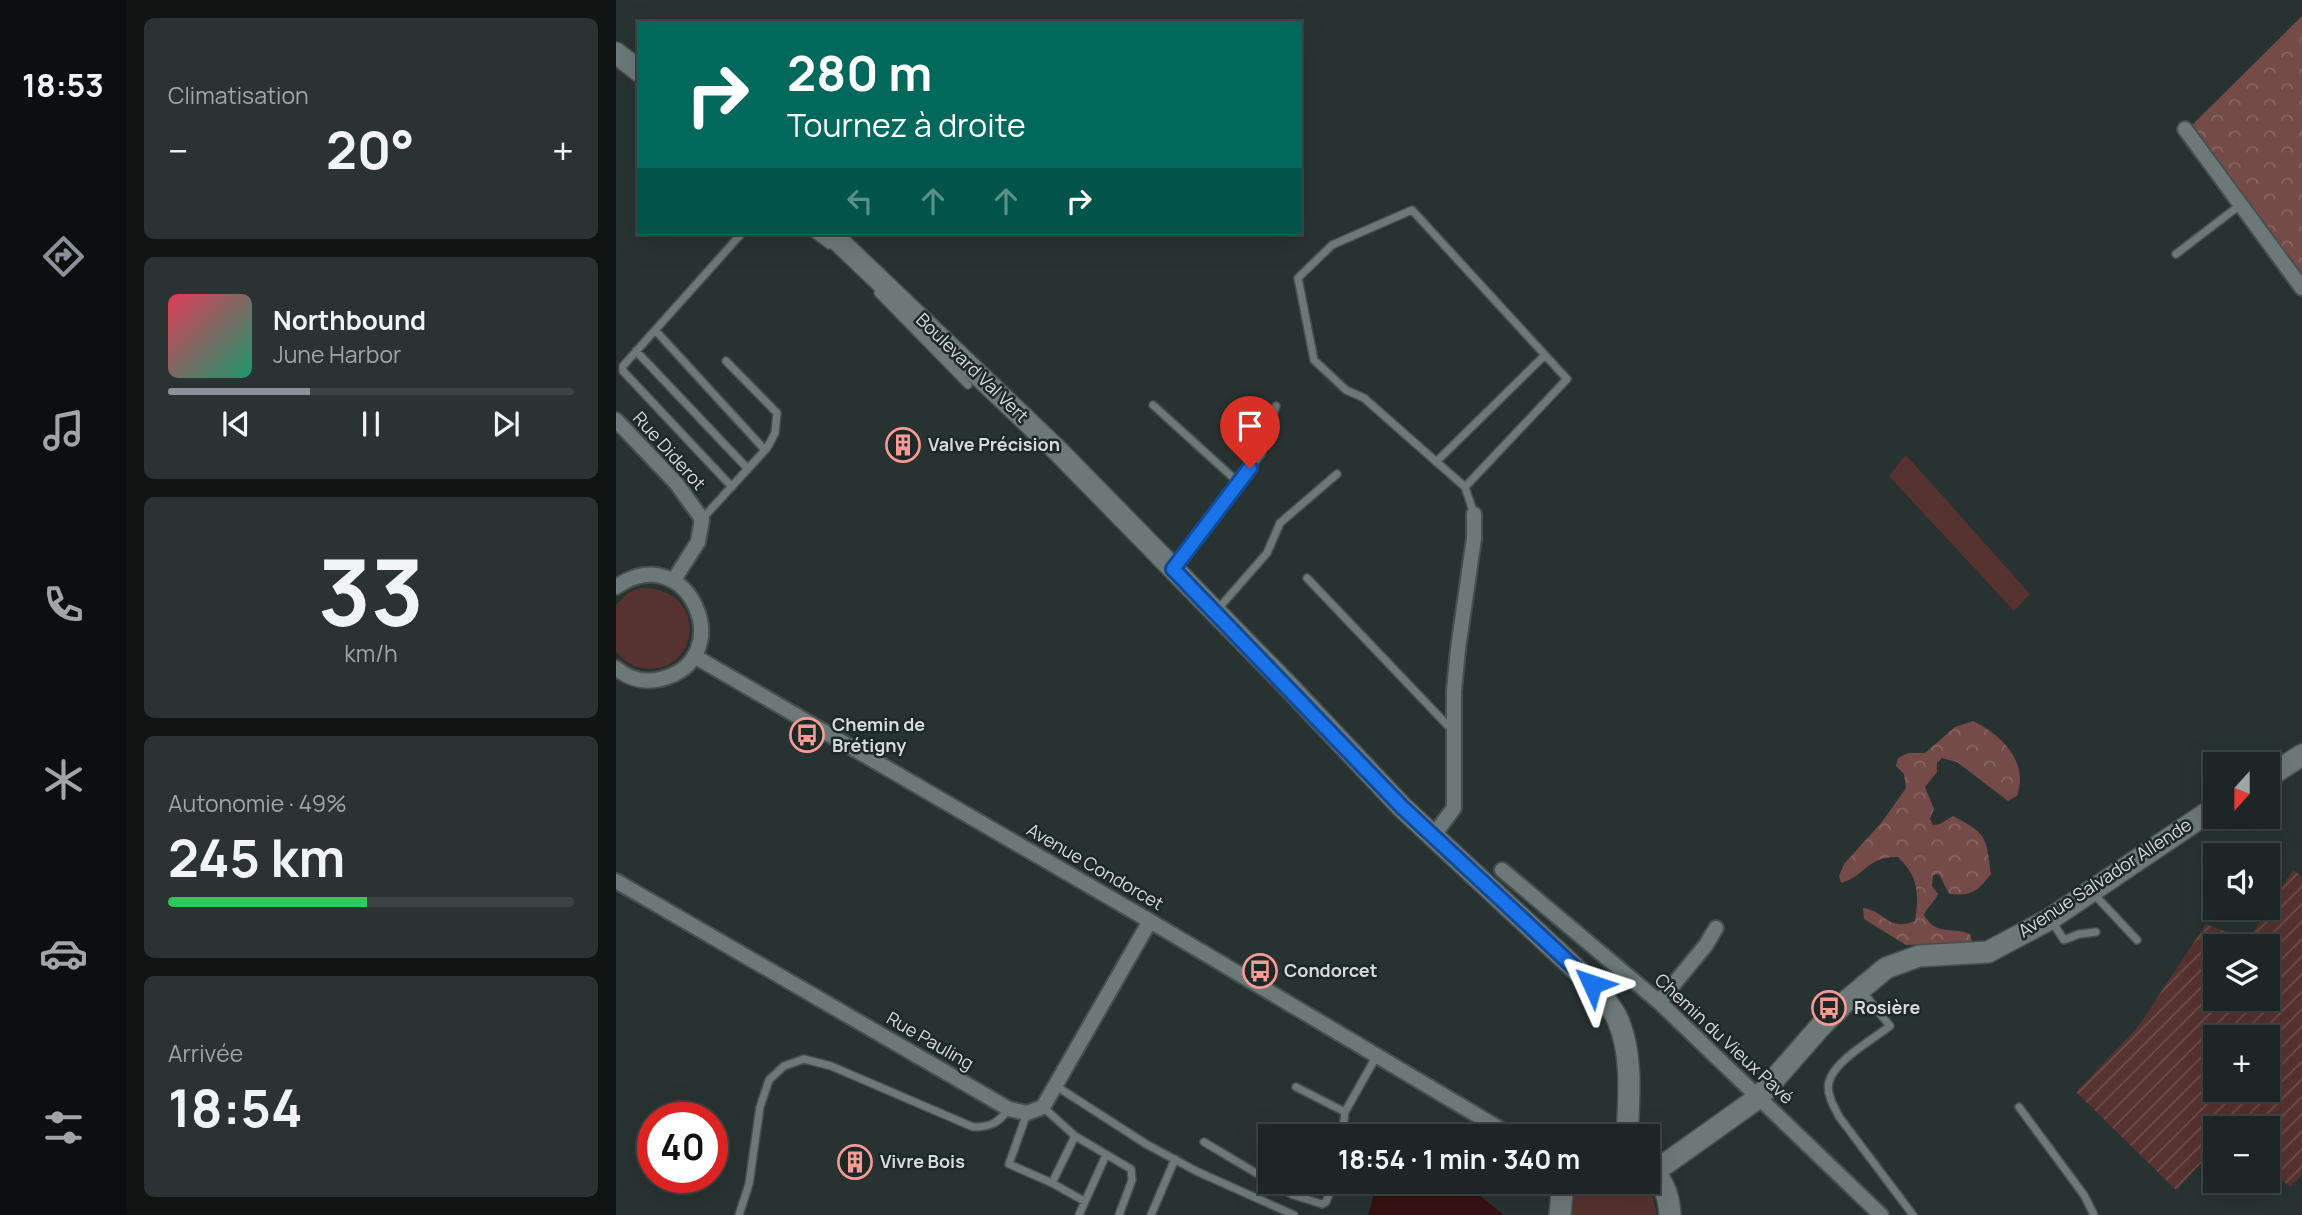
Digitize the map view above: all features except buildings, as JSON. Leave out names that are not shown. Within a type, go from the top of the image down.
[{"type":"street","points":[[616,53],[637,69]]},
{"type":"street","points":[[2185,129],[2302,288]]},
{"type":"street","name":"Boulevard Val Vert","points":[[832,235],[1057,450],[1402,807],[1592,984],[1618,1019],[1625,1045],[1627,1124]]},
{"type":"street","name":"Rue Diderot","points":[[616,420],[676,483],[702,519],[698,542],[673,581]]},
{"type":"street","points":[[1433,836],[1454,808],[1453,730],[1458,649],[1474,538],[1474,514]]},
{"type":"street","points":[[616,587],[641,576],[657,576],[673,581],[687,591],[697,605],[702,622],[701,639],[694,656],[684,668],[670,677],[645,680],[618,674]]},
{"type":"street","name":"Avenue Condorcet","points":[[694,656],[1494,1124]]},
{"type":"street","points":[[2280,769],[2302,755]]},
{"type":"street","name":"Avenue Salvador Allende","points":[[1660,1164],[1758,1098],[1802,1046],[1861,988],[1886,968],[1919,956],[1988,952],[2050,919],[2203,816]]},
{"type":"street","name":"Chemin du Vieux Pavé","points":[[1502,870],[1659,1002],[1881,1215]]},
{"type":"street","name":"Rue Pauling","points":[[616,881],[1009,1109],[1027,1113]]},
{"type":"street","points":[[1027,1113],[1042,1107],[1150,921]]},
{"type":"street","points":[[1659,1002],[1706,945],[1716,928]]},
{"type":"street","name":"Avenue Condorcet","points":[[1474,1114],[1484,1124]]},
{"type":"street","points":[[1660,1180],[1669,1201],[1670,1215]]},
{"type":"street","points":[[1560,1194],[1560,1215]]},
{"type":"lane","points":[[2176,254],[2240,205]]},
{"type":"lane","points":[[1465,487],[1567,379],[1412,210],[1332,245],[1298,278],[1314,360],[1346,390],[1364,398],[1465,487],[1474,514]]},
{"type":"lane","points":[[732,487],[623,371],[623,366],[740,235]]},
{"type":"lane","points":[[816,235],[858,272]]},
{"type":"lane","points":[[876,291],[968,385]]},
{"type":"lane","points":[[655,330],[765,450]]},
{"type":"lane","points":[[636,351],[748,469]]},
{"type":"lane","points":[[1436,462],[1545,355]]},
{"type":"lane","points":[[702,519],[765,450],[775,433],[777,413],[726,361]]},
{"type":"lane","points":[[1153,405],[1239,483]]},
{"type":"lane","points":[[1173,569],[1261,454],[1276,406]]},
{"type":"lane","points":[[1215,612],[1267,554],[1280,523],[1337,474]]},
{"type":"lane","points":[[1307,578],[1453,730]]},
{"type":"lane","points":[[2091,892],[2137,940]]},
{"type":"lane","points":[[2050,919],[2064,940],[2079,934],[2096,932]]},
{"type":"lane","points":[[1861,988],[1890,1026],[1835,1068],[1828,1084],[1830,1101],[1913,1215]]},
{"type":"lane","points":[[1344,1124],[1345,1112],[1376,1056]]},
{"type":"lane","points":[[740,1215],[749,1184],[760,1107],[769,1080],[784,1066],[804,1059],[831,1066],[973,1127],[988,1127],[1000,1121],[1009,1109]]},
{"type":"lane","points":[[1055,1086],[1146,1144],[1294,1215]]},
{"type":"lane","points":[[1296,1087],[1345,1112]]},
{"type":"lane","points":[[1042,1107],[1075,1136],[1131,1169],[1132,1180],[1119,1215]]},
{"type":"lane","points":[[2019,1107],[2084,1195],[2094,1215]]},
{"type":"lane","points":[[1027,1113],[1009,1164],[1084,1201]]},
{"type":"lane","points":[[1052,1183],[1075,1136]]},
{"type":"lane","points":[[1204,1142],[1258,1174]]},
{"type":"lane","points":[[1079,1215],[1106,1155]]},
{"type":"lane","points":[[1150,1215],[1175,1159]]},
{"type":"lane","points":[[1291,1194],[1322,1204],[1326,1202],[1329,1194]]},
{"type":"shaded area","points":[[1906,455],[2030,594],[2014,611],[1889,476]]},
{"type":"shaded area","points":[[641,588],[664,592],[679,602],[688,616],[690,631],[686,647],[676,659],[662,667],[635,666],[624,660],[616,651],[616,605],[628,593]]},
{"type":"shaded area","points":[[2293,870],[2302,876],[2302,1175],[2290,1187],[2280,1179],[2280,1116],[2203,1116],[2203,1161],[2176,1190],[2076,1092],[2138,1027],[2206,924],[2232,934],[2203,934],[2203,1011],[2280,1011],[2280,934],[2252,934],[2261,920],[2280,920],[2280,890]]},
{"type":"shaded area","points":[[1374,1194],[1477,1194],[1504,1215],[1368,1215]]},
{"type":"shaded area","points":[[1652,1194],[1657,1215],[1570,1215],[1574,1196]]},
{"type":"green space","points":[[2302,16],[2302,276],[2189,128]]},
{"type":"green space","points":[[1973,721],[2003,742],[2016,761],[2020,784],[2017,796],[2008,801],[1957,762],[1942,758],[1937,763],[1937,772],[1925,787],[1934,809],[1930,819],[1933,825],[1953,816],[1979,832],[1988,851],[1991,874],[1973,891],[1957,894],[1949,894],[1939,874],[1933,875],[1932,886],[1938,894],[1924,915],[1939,929],[1970,934],[1972,943],[1953,947],[1939,944],[1906,945],[1864,919],[1863,908],[1892,923],[1906,924],[1915,921],[1916,886],[1905,864],[1898,857],[1888,858],[1873,863],[1850,880],[1841,883],[1839,876],[1844,864],[1882,822],[1906,788],[1904,774],[1896,766],[1898,758],[1908,753],[1925,753],[1955,727]]},
{"type":"place","name":"Valve Précision","points":[[903,445]]},
{"type":"place","name":"Chemin de Brétigny","points":[[807,735]]},
{"type":"place","name":"Condorcet","points":[[1260,971]]},
{"type":"place","name":"Rosière","points":[[1829,1008]]},
{"type":"place","name":"Vivre Bois","points":[[855,1162]]},
{"type":"route","points":[[1250,468],[1173,569],[1402,807],[1592,984]]}]
